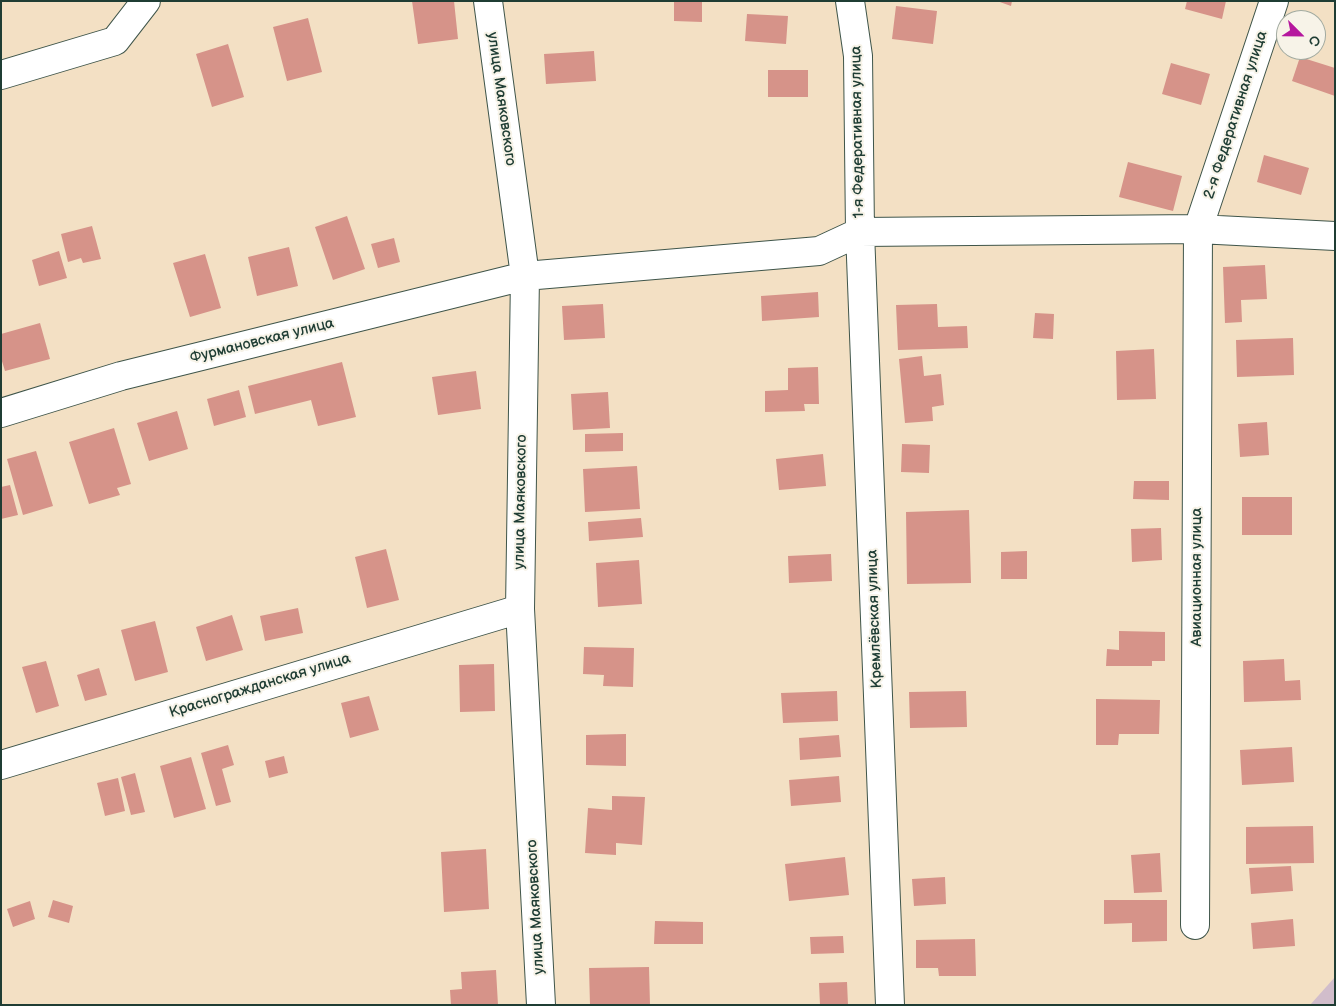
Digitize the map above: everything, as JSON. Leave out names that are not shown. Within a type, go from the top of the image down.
[{"type":"street","points":[[1,75],[115,41],[146,1]]},
{"type":"street","name":"улица Маяковского","points":[[488,1],[525,276],[520,609],[541,1005]]},
{"type":"street","name":"1-я Федеративная улица","points":[[850,1],[858,56],[860,232]]},
{"type":"street","name":"2-я Федеративная улица","points":[[1198,229],[1274,1]]},
{"type":"street","points":[[860,232],[1198,229],[1335,236]]},
{"type":"street","name":"Авиационная улица","points":[[1196,926],[1198,229]]},
{"type":"street","name":"Фурмановская улица","points":[[1,413],[121,376],[525,276],[819,251],[860,232]]},
{"type":"street","name":"Кремлёвская улица","points":[[860,232],[890,1005]]},
{"type":"street","name":"Красногражданская улица","points":[[1,766],[520,609]]},
{"type":"shaded area","points":[[1335,977],[1335,1005],[1310,1005]]},
{"type":"building","points":[[412,1],[454,1],[458,39],[418,44]]},
{"type":"building","points":[[674,1],[702,1],[702,22],[674,21]]},
{"type":"building","points":[[997,1],[1012,1],[1011,6]]},
{"type":"building","points":[[1187,1],[1226,1],[1222,19],[1185,9]]},
{"type":"building","points":[[896,6],[937,11],[933,44],[892,39]]},
{"type":"building","points":[[747,14],[788,16],[786,44],[745,41]]},
{"type":"building","points":[[308,18],[322,72],[287,81],[273,27]]},
{"type":"building","points":[[228,44],[244,97],[212,107],[196,54]]},
{"type":"building","points":[[594,51],[596,81],[546,84],[544,54]]},
{"type":"building","points":[[1299,60],[1310,60],[1335,68],[1335,96],[1292,81]]},
{"type":"building","points":[[1171,63],[1210,74],[1201,105],[1162,94]]},
{"type":"building","points":[[768,70],[808,70],[808,97],[768,97]]},
{"type":"building","points":[[1264,155],[1309,168],[1301,195],[1257,182]]},
{"type":"building","points":[[1128,162],[1182,176],[1173,211],[1119,197]]},
{"type":"building","points":[[347,216],[365,269],[333,280],[315,227]]},
{"type":"building","points":[[92,226],[101,259],[83,263],[81,258],[68,262],[61,234]]},
{"type":"building","points":[[394,238],[400,262],[378,268],[371,244]]},
{"type":"building","points":[[289,247],[298,286],[257,296],[248,257]]},
{"type":"building","points":[[59,251],[67,278],[39,286],[32,260]]},
{"type":"building","points":[[205,254],[221,308],[190,317],[173,263]]},
{"type":"building","points":[[1265,265],[1267,299],[1241,300],[1242,322],[1225,323],[1223,267]]},
{"type":"building","points":[[818,292],[819,317],[762,321],[761,296]]},
{"type":"building","points":[[603,304],[605,338],[564,340],[562,306]]},
{"type":"building","points":[[937,304],[938,327],[967,326],[968,348],[898,350],[896,305]]},
{"type":"building","points":[[1035,313],[1054,314],[1053,339],[1033,338]]},
{"type":"building","points":[[40,323],[50,359],[5,371],[1,358],[1,334]]},
{"type":"building","points":[[1293,338],[1294,375],[1237,377],[1236,340]]},
{"type":"building","points":[[1154,349],[1156,399],[1117,400],[1116,351]]},
{"type":"building","points":[[922,356],[924,376],[941,374],[944,405],[932,407],[933,421],[905,423],[899,359]]},
{"type":"building","points":[[342,362],[356,417],[318,426],[311,400],[255,414],[248,386]]},
{"type":"building","points":[[818,367],[819,404],[804,404],[805,411],[765,412],[765,391],[788,390],[788,368]]},
{"type":"building","points":[[476,371],[481,409],[438,415],[432,377]]},
{"type":"building","points":[[239,390],[246,417],[214,426],[207,399]]},
{"type":"building","points":[[608,392],[610,428],[573,430],[571,394]]},
{"type":"building","points":[[177,411],[188,449],[149,461],[137,423]]},
{"type":"building","points":[[1267,422],[1269,455],[1240,457],[1238,424]]},
{"type":"building","points":[[114,428],[131,484],[117,488],[120,495],[89,504],[69,442]]},
{"type":"building","points":[[623,433],[623,451],[585,452],[585,434]]},
{"type":"building","points":[[902,444],[930,445],[929,473],[901,472]]},
{"type":"building","points":[[36,451],[53,506],[23,515],[7,459]]},
{"type":"building","points":[[823,454],[826,486],[779,490],[776,459]]},
{"type":"building","points":[[637,466],[640,509],[585,512],[583,469]]},
{"type":"building","points":[[1134,481],[1169,481],[1169,500],[1133,499]]},
{"type":"building","points":[[10,485],[18,515],[1,519],[1,487]]},
{"type":"building","points":[[1242,497],[1292,497],[1292,535],[1242,535]]},
{"type":"building","points":[[969,510],[971,583],[907,584],[906,512]]},
{"type":"building","points":[[641,518],[643,537],[589,541],[588,522]]},
{"type":"building","points":[[1161,528],[1162,560],[1132,562],[1131,529]]},
{"type":"building","points":[[386,549],[399,600],[367,608],[355,557]]},
{"type":"building","points":[[1027,551],[1027,579],[1001,579],[1001,552]]},
{"type":"building","points":[[831,554],[832,581],[789,583],[788,556]]},
{"type":"building","points":[[639,560],[642,604],[598,607],[596,563]]},
{"type":"building","points":[[298,608],[303,633],[265,641],[260,616]]},
{"type":"building","points":[[232,615],[243,650],[206,661],[196,627]]},
{"type":"building","points":[[155,621],[168,672],[135,681],[121,630]]},
{"type":"building","points":[[1119,631],[1165,632],[1165,661],[1152,661],[1152,666],[1106,666],[1107,649],[1119,650]]},
{"type":"building","points":[[584,647],[634,648],[633,687],[603,686],[604,675],[583,674]]},
{"type":"building","points":[[1284,659],[1285,681],[1300,680],[1301,700],[1244,702],[1243,661]]},
{"type":"building","points":[[46,661],[59,706],[36,713],[22,667]]},
{"type":"building","points":[[494,664],[495,711],[460,712],[459,665]]},
{"type":"building","points":[[99,668],[107,695],[85,701],[77,675]]},
{"type":"building","points":[[837,691],[838,721],[783,723],[781,693]]},
{"type":"building","points":[[966,691],[967,727],[910,728],[909,692]]},
{"type":"building","points":[[369,696],[379,730],[350,738],[341,703]]},
{"type":"building","points":[[1096,699],[1160,700],[1159,734],[1119,734],[1118,745],[1096,745]]},
{"type":"building","points":[[626,734],[626,766],[586,765],[586,735]]},
{"type":"building","points":[[839,735],[841,757],[800,760],[799,738]]},
{"type":"building","points":[[228,745],[234,765],[222,769],[231,802],[216,806],[201,753]]},
{"type":"building","points":[[1292,747],[1294,782],[1242,785],[1240,750]]},
{"type":"building","points":[[284,756],[288,773],[269,778],[265,761]]},
{"type":"building","points":[[191,757],[206,809],[174,818],[160,766]]},
{"type":"building","points":[[135,773],[145,812],[131,815],[121,777]]},
{"type":"building","points":[[839,776],[841,802],[791,806],[789,780]]},
{"type":"building","points":[[118,778],[125,811],[105,816],[97,783]]},
{"type":"building","points":[[612,796],[645,797],[642,845],[616,843],[616,855],[585,853],[588,808],[612,810]]},
{"type":"building","points":[[1313,826],[1314,863],[1246,864],[1246,827]]},
{"type":"building","points":[[486,849],[489,909],[444,912],[441,852]]},
{"type":"building","points":[[1160,853],[1162,892],[1134,893],[1131,855]]},
{"type":"building","points":[[845,857],[849,895],[789,901],[785,864]]},
{"type":"building","points":[[1291,866],[1293,891],[1251,894],[1249,868]]},
{"type":"building","points":[[945,877],[946,904],[914,906],[912,879]]},
{"type":"building","points":[[53,900],[73,906],[69,923],[48,917]]},
{"type":"building","points":[[1104,900],[1167,900],[1167,941],[1132,942],[1132,923],[1104,924]]},
{"type":"building","points":[[30,901],[35,919],[13,927],[7,909]]},
{"type":"building","points":[[1293,919],[1295,946],[1253,949],[1251,923]]},
{"type":"building","points":[[655,921],[703,922],[703,944],[654,944]]},
{"type":"building","points":[[843,936],[844,953],[811,954],[810,937]]},
{"type":"building","points":[[975,939],[976,976],[939,976],[938,968],[916,968],[916,940]]},
{"type":"building","points":[[649,967],[650,1005],[590,1005],[589,968]]},
{"type":"building","points":[[496,970],[498,1005],[451,1005],[450,990],[462,989],[461,972]]},
{"type":"building","points":[[847,982],[848,1005],[820,1005],[819,983]]}]
